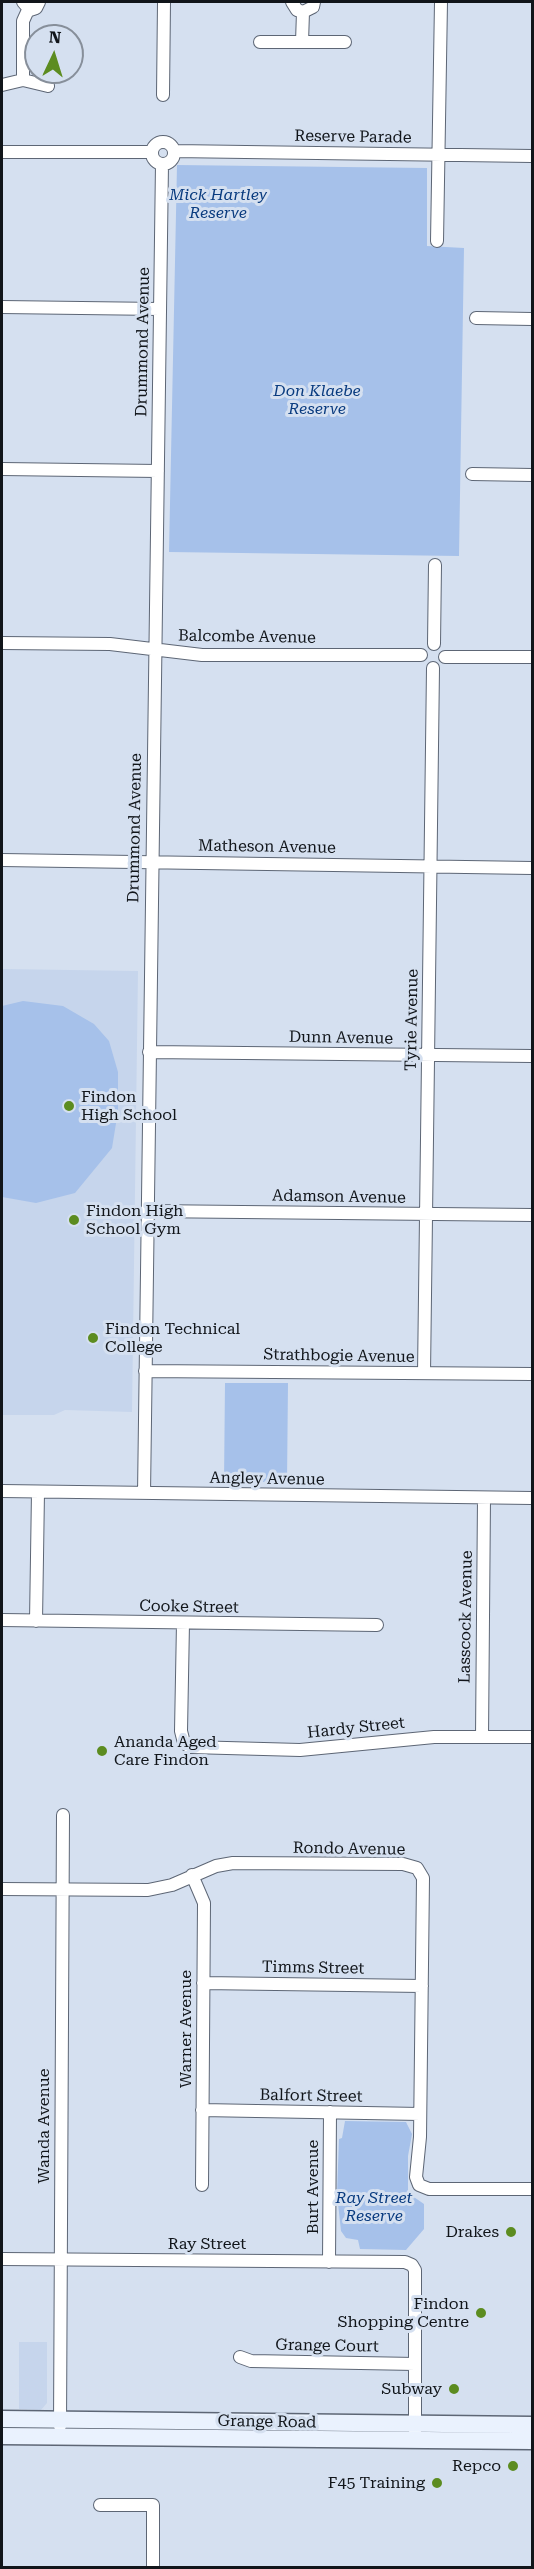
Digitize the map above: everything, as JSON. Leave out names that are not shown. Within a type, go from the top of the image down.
[{"type":"main road","name":"Grange Road","points":[[2,2420],[60,2428],[531,2435]]},
{"type":"main road","name":"Grange Road","points":[[2,2436],[60,2428]]},
{"type":"street","points":[[23,80],[23,21],[26,6],[33,10],[39,2]]},
{"type":"street","points":[[163,95],[164,2]]},
{"type":"street","points":[[292,2],[297,10],[303,12],[313,7],[314,2]]},
{"type":"street","points":[[437,241],[441,2]]},
{"type":"street","points":[[302,42],[303,12]]},
{"type":"street","points":[[260,42],[345,42]]},
{"type":"street","points":[[2,85],[23,80],[48,86]]},
{"type":"street","points":[[159,142],[170,143],[174,151],[171,160],[162,164],[155,160],[151,152],[154,144],[159,142]]},
{"type":"street","name":"Reserve Parade","points":[[174,151],[532,156]]},
{"type":"street","points":[[2,152],[151,152]]},
{"type":"street","name":"Drummond Avenue","points":[[144,1493],[146,1211],[162,164]]},
{"type":"street","points":[[2,307],[160,309]]},
{"type":"street","points":[[476,318],[532,319]]},
{"type":"street","points":[[2,469],[158,471]]},
{"type":"street","points":[[472,474],[532,475]]},
{"type":"street","points":[[434,644],[435,565]]},
{"type":"street","name":"Balcombe Avenue","points":[[2,643],[110,644],[202,655],[421,656]]},
{"type":"street","points":[[434,644],[441,647],[445,657],[443,663],[433,668],[426,666],[421,656],[427,646],[434,644]]},
{"type":"street","points":[[445,657],[532,657]]},
{"type":"street","name":"Tyrie Avenue","points":[[424,1373],[433,668]]},
{"type":"street","name":"Matheson Avenue","points":[[2,860],[532,868]]},
{"type":"street","name":"Dunn Avenue","points":[[149,1052],[532,1056]]},
{"type":"street","name":"Adamson Avenue","points":[[146,1211],[532,1215]]},
{"type":"street","name":"Strathbogie Avenue","points":[[145,1371],[532,1374]]},
{"type":"street","name":"Angley Avenue","points":[[2,1491],[532,1498]]},
{"type":"street","points":[[36,1621],[38,1492]]},
{"type":"street","name":"Lasscock Avenue","points":[[482,1737],[484,1498]]},
{"type":"street","name":"Cooke Street","points":[[2,1620],[377,1625]]},
{"type":"street","name":"Hardy Street","points":[[183,1623],[181,1731],[184,1743],[198,1749],[300,1750],[434,1737],[532,1737]]},
{"type":"street","name":"Wanda Avenue","points":[[60,2428],[59,2260],[63,1815]]},
{"type":"street","name":"Rondo Avenue","points":[[2,1889],[148,1890],[172,1885],[192,1875],[233,1863],[403,1864],[417,1868],[423,1878],[420,2115],[416,2177],[419,2185],[429,2189],[532,2189]]},
{"type":"street","name":"Warner Avenue","points":[[192,1875],[204,1903],[202,2185]]},
{"type":"street","name":"Timms Street","points":[[203,1983],[422,1986]]},
{"type":"street","name":"Balfort Street","points":[[202,2110],[420,2115]]},
{"type":"street","name":"Burt Avenue","points":[[329,2262],[330,2112]]},
{"type":"street","name":"Ray Street","points":[[2,2259],[405,2262],[412,2265],[415,2270],[416,2364]]},
{"type":"street","name":"Grange Court","points":[[240,2357],[251,2361],[416,2364]]},
{"type":"street","points":[[415,2432],[416,2364]]},
{"type":"street","points":[[100,2505],[153,2505],[153,2568]]},
{"type":"shaded area","name":"Findon High School","points":[[2,969],[138,971],[132,1412],[65,1410],[54,1415],[2,1415]]},
{"type":"shaded area","points":[[19,2342],[47,2342],[47,2403],[41,2410],[19,2409]]},
{"type":"green space","name":"Don Klaebe Reserve","points":[[177,165],[427,168],[427,246],[464,248],[459,556],[169,552]]},
{"type":"green space","points":[[23,1001],[63,1006],[94,1024],[109,1041],[118,1072],[118,1111],[112,1148],[75,1193],[36,1203],[2,1197],[2,1006]]},
{"type":"green space","points":[[225,1383],[288,1383],[287,1482],[224,1482]]},
{"type":"green space","name":"Ray Street Reserve","points":[[345,2121],[406,2122],[412,2134],[408,2156],[408,2193],[424,2204],[424,2229],[406,2250],[360,2249],[358,2240],[346,2238],[341,2231],[337,2194],[339,2139],[342,2138]]},
{"type":"place","name":"Findon High School","points":[[69,1106]]},
{"type":"place","name":"Findon High School Gym","points":[[74,1220]]},
{"type":"place","name":"Findon Technical College","points":[[93,1338]]},
{"type":"place","name":"Ananda Aged Care Findon","points":[[102,1751]]},
{"type":"place","name":"Drakes","points":[[511,2232]]},
{"type":"place","name":"Findon Shopping Centre","points":[[481,2313]]},
{"type":"place","name":"Subway","points":[[454,2389]]},
{"type":"place","name":"Repco","points":[[513,2466]]},
{"type":"place","name":"F45 Training","points":[[437,2483]]},
{"type":"park label","name":"Mick Hartley Reserve","points":[[218,204]]}]
